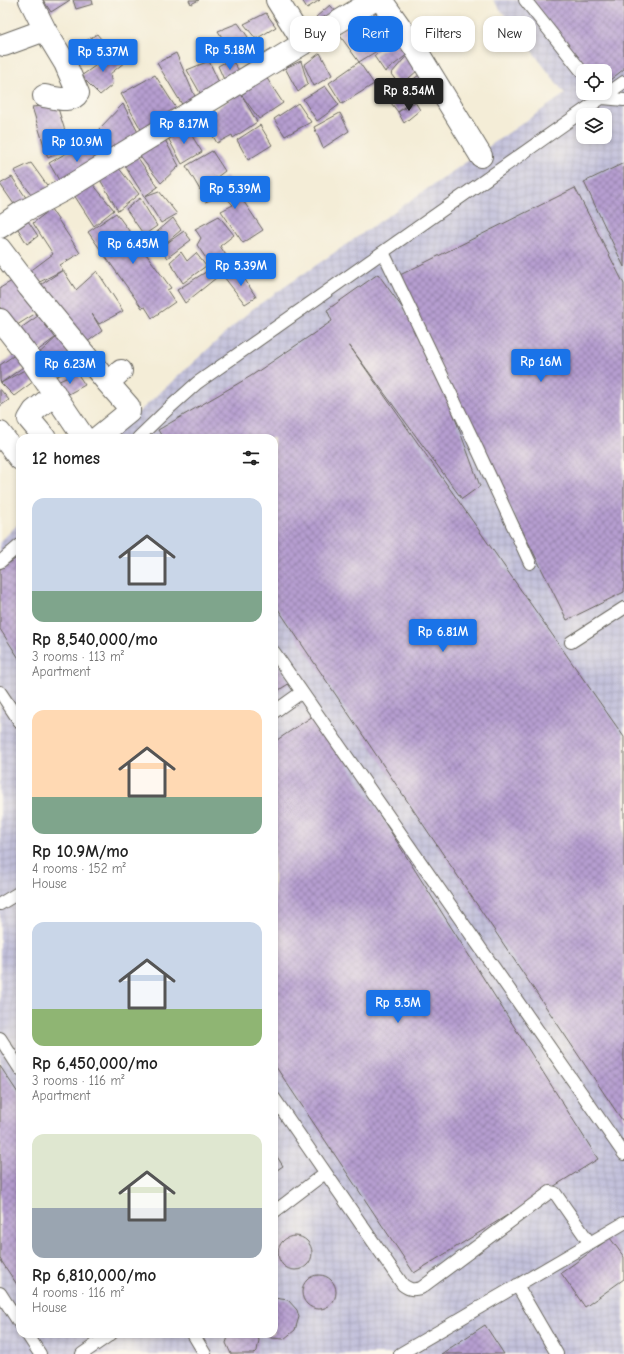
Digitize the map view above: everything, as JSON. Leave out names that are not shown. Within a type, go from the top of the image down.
[{"type":"street","points":[[30,0],[64,63],[78,93],[73,98],[67,99],[44,96]]},
{"type":"street","points":[[277,0],[290,21]]},
{"type":"street","points":[[340,21],[374,0]]},
{"type":"street","points":[[381,0],[415,48],[481,156]]},
{"type":"street","points":[[4,45],[45,30]]},
{"type":"street","points":[[0,227],[14,216],[62,191],[225,93],[290,52]]},
{"type":"street","points":[[0,249],[29,287],[115,377],[129,407],[129,412],[102,434]]},
{"type":"street","points":[[0,320],[55,394],[81,434]]},
{"type":"street","points":[[42,434],[29,419],[34,411],[55,394]]},
{"type":"street","points":[[0,433],[16,454]]},
{"type":"lane","points":[[525,0],[576,64]]},
{"type":"lane","points":[[612,89],[624,82]]},
{"type":"lane","points":[[612,98],[624,100]]},
{"type":"lane","points":[[142,434],[198,383],[595,100]]},
{"type":"lane","points":[[383,252],[530,563]]},
{"type":"lane","points":[[0,562],[16,548]]},
{"type":"lane","points":[[571,642],[624,608]]},
{"type":"lane","points":[[278,658],[624,1154]]},
{"type":"lane","points":[[0,692],[16,716]]},
{"type":"lane","points":[[278,709],[302,692]]},
{"type":"lane","points":[[0,904],[16,894]]},
{"type":"lane","points":[[0,1038],[16,1063]]},
{"type":"lane","points":[[278,1104],[403,1285],[414,1290],[421,1288],[550,1192],[555,1193],[590,1242]]},
{"type":"lane","points":[[278,1209],[325,1172]]},
{"type":"lane","points":[[400,1354],[624,1223]]},
{"type":"lane","points":[[517,1286],[557,1354]]},
{"type":"lane","points":[[0,1292],[16,1318]]},
{"type":"lane","points":[[30,1338],[40,1354]]},
{"type":"lane","points":[[82,1354],[105,1338]]},
{"type":"lane","points":[[195,1338],[205,1354]]},
{"type":"shaded area","points":[[493,0],[624,0],[624,1354],[0,1354],[0,542],[16,526],[16,1338],[278,1338],[278,434],[114,434],[251,310],[565,94],[533,52],[536,52],[536,16],[505,16]]},
{"type":"building","points":[[43,0],[70,0],[51,12]]},
{"type":"building","points":[[73,0],[92,0],[93,4],[76,9]]},
{"type":"building","points":[[189,0],[199,0],[191,4]]},
{"type":"building","points":[[302,0],[320,0],[307,8]]},
{"type":"building","points":[[532,0],[624,0],[624,69],[612,78],[612,64],[582,64]]},
{"type":"building","points":[[330,5],[340,16],[317,16]]},
{"type":"building","points":[[381,8],[386,16],[374,16],[372,13]]},
{"type":"building","points":[[266,13],[276,27],[256,39],[244,24]]},
{"type":"building","points":[[238,23],[248,37],[230,50],[218,31]]},
{"type":"building","points":[[348,24],[348,47],[340,36],[340,31]]},
{"type":"building","points":[[97,34],[105,44],[89,55],[81,44]]},
{"type":"building","points":[[403,43],[409,53],[385,72],[374,56],[379,52],[403,52]]},
{"type":"building","points":[[116,51],[125,62],[110,74],[112,85],[100,95],[81,76]]},
{"type":"building","points":[[352,52],[375,52],[359,62]]},
{"type":"building","points":[[176,53],[197,101],[186,111],[157,63]]},
{"type":"building","points":[[320,53],[332,75],[314,86],[304,65]]},
{"type":"building","points":[[409,53],[418,70],[400,86],[391,74]]},
{"type":"building","points":[[231,59],[243,76],[225,82],[218,66]]},
{"type":"building","points":[[209,61],[222,89],[203,98],[187,70]]},
{"type":"building","points":[[301,61],[308,84],[298,92],[285,68]]},
{"type":"building","points":[[359,62],[374,84],[342,104],[329,83]]},
{"type":"building","points":[[423,72],[437,92],[420,102],[407,84]]},
{"type":"building","points":[[155,75],[178,111],[143,133],[121,94]]},
{"type":"building","points":[[266,77],[283,103],[259,119],[241,94],[257,122],[233,138],[232,135],[217,143],[203,119],[240,92]]},
{"type":"building","points":[[325,86],[339,105],[317,121],[303,99]]},
{"type":"building","points":[[404,86],[414,99],[398,112],[388,99]]},
{"type":"building","points":[[415,102],[420,110],[404,123],[398,112]]},
{"type":"building","points":[[298,103],[311,122],[285,136],[274,119]]},
{"type":"building","points":[[123,104],[142,140],[110,160],[101,146],[99,129]]},
{"type":"building","points":[[57,105],[70,147],[48,158],[32,107]]},
{"type":"building","points":[[340,113],[349,131],[323,148],[314,127]]},
{"type":"building","points":[[260,125],[272,145],[248,160],[237,140]]},
{"type":"building","points":[[187,128],[202,152],[182,164],[167,136]]},
{"type":"building","points":[[164,138],[179,166],[161,183],[138,154]]},
{"type":"building","points":[[91,139],[105,162],[63,187],[49,163]]},
{"type":"building","points":[[212,151],[225,171],[200,190],[186,166]]},
{"type":"building","points":[[136,155],[158,187],[145,196],[159,191],[177,214],[161,223],[123,163]]},
{"type":"building","points":[[31,163],[49,188],[34,198],[14,171]]},
{"type":"building","points":[[624,163],[624,267],[584,182]]},
{"type":"building","points":[[118,167],[139,194],[118,211],[98,176]]},
{"type":"building","points":[[12,177],[31,205],[18,210],[0,184]]},
{"type":"building","points":[[227,177],[263,230],[243,243],[221,211],[233,205],[224,195],[205,202],[201,193]]},
{"type":"building","points":[[92,183],[114,210],[94,226],[74,195]]},
{"type":"building","points":[[575,188],[624,284],[624,592],[567,620],[396,277]]},
{"type":"building","points":[[140,198],[157,226],[144,235],[126,209]]},
{"type":"building","points":[[51,209],[80,253],[60,265],[63,270],[30,287],[25,275],[53,254],[33,223]]},
{"type":"building","points":[[22,212],[38,236],[27,244],[12,219]]},
{"type":"building","points":[[116,213],[171,288],[167,290],[175,302],[152,318],[145,307],[142,308],[88,232]]},
{"type":"building","points":[[219,216],[234,235],[220,246],[231,263],[216,273],[197,245],[201,238],[195,229]]},
{"type":"building","points":[[173,218],[181,230],[160,248],[184,231],[191,240],[167,258],[150,238]]},
{"type":"building","points":[[181,252],[187,261],[196,253],[206,266],[183,283],[170,262]]},
{"type":"building","points":[[63,270],[76,290],[97,271],[123,311],[99,324],[92,314],[102,331],[83,345],[36,288]]},
{"type":"building","points":[[209,270],[216,278],[185,303],[177,290]]},
{"type":"building","points":[[239,270],[256,297],[245,304],[224,277]]},
{"type":"building","points":[[378,274],[427,342],[480,486],[462,499],[349,345],[624,737],[624,1123],[278,609],[278,434],[160,434],[158,430],[251,376],[332,321],[327,310]]},
{"type":"building","points":[[17,278],[41,310],[14,327],[0,311],[0,288]]},
{"type":"building","points":[[45,311],[82,366],[52,378],[35,357],[59,335],[33,354],[18,330]]},
{"type":"building","points":[[19,352],[30,362],[1,383],[0,365]]},
{"type":"building","points":[[30,367],[38,378],[14,396],[1,383]]},
{"type":"building","points":[[77,373],[85,385],[63,397],[55,383]]},
{"type":"building","points":[[0,389],[9,400],[0,406]]},
{"type":"building","points":[[16,559],[16,654],[0,629],[0,569]]},
{"type":"building","points":[[278,666],[290,683],[278,690]]},
{"type":"building","points":[[316,714],[598,1159],[414,1273],[278,1070],[278,739]]},
{"type":"building","points":[[0,1066],[16,1090],[16,1283],[0,1259]]},
{"type":"building","points":[[278,1158],[283,1166],[278,1169]]},
{"type":"building","points":[[292,1236],[298,1236],[302,1237],[309,1243],[312,1253],[311,1260],[305,1267],[298,1270],[292,1270],[288,1269],[281,1263],[278,1256],[278,1250],[279,1246],[285,1239]]},
{"type":"building","points":[[610,1238],[624,1257],[624,1279],[585,1307],[561,1273]]},
{"type":"building","points":[[319,1275],[331,1280],[336,1292],[331,1304],[319,1309],[307,1304],[302,1292],[307,1280]]},
{"type":"building","points":[[278,1299],[288,1300],[297,1310],[299,1317],[295,1330],[284,1339],[271,1338],[278,1338]]},
{"type":"building","points":[[485,1325],[504,1354],[441,1354]]},
{"type":"building","points":[[228,1338],[258,1338],[259,1340],[257,1351],[254,1354],[231,1354],[226,1343]]}]
